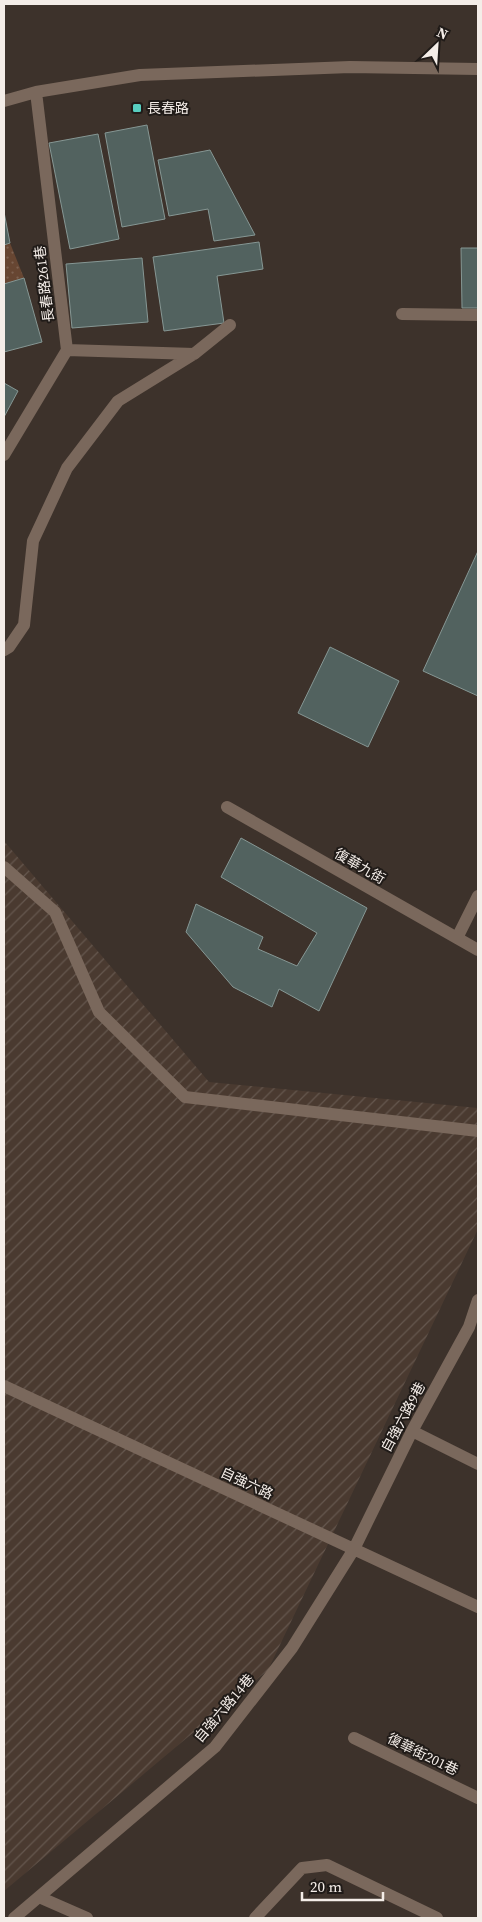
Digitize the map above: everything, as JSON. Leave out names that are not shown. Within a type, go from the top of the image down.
[{"type":"street","points":[[4,101],[36,92],[140,75],[350,67],[478,69]]},
{"type":"street","name":"長春路261巷","points":[[36,92],[67,350]]},
{"type":"street","points":[[402,314],[478,314]]},
{"type":"street","points":[[4,650],[9,647],[24,625],[33,541],[67,468],[118,401],[194,354],[230,325]]},
{"type":"street","points":[[4,455],[67,350],[194,354]]},
{"type":"street","name":"復華九街","points":[[227,807],[478,950]]},
{"type":"street","points":[[4,867],[55,912],[99,1012],[185,1097],[478,1131]]},
{"type":"street","points":[[457,938],[478,896]]},
{"type":"street","name":"自強六路9巷","points":[[354,1549],[412,1431],[469,1327],[478,1300]]},
{"type":"street","name":"自強六路","points":[[4,1386],[478,1607]]},
{"type":"street","points":[[412,1431],[478,1464]]},
{"type":"street","name":"自強六路14巷","points":[[14,1918],[215,1747],[292,1648],[354,1549]]},
{"type":"street","name":"復華街201巷","points":[[354,1738],[478,1798]]},
{"type":"street","points":[[255,1918],[302,1868],[328,1865],[437,1918]]},
{"type":"street","points":[[39,1898],[87,1918]]},
{"type":"shaded area","points":[[10,243],[24,278],[4,284],[4,245]]},
{"type":"shaded area","points":[[4,841],[209,1082],[478,1108],[478,1229],[268,1670],[4,1891]]},
{"type":"building","points":[[147,125],[165,219],[122,227],[105,133]]},
{"type":"building","points":[[98,134],[119,239],[70,249],[49,143]]},
{"type":"building","points":[[210,150],[255,235],[214,241],[208,209],[169,216],[158,160]]},
{"type":"building","points":[[4,212],[10,243],[4,245]]},
{"type":"building","points":[[259,242],[263,269],[217,276],[224,323],[164,331],[153,257]]},
{"type":"building","points":[[461,248],[478,248],[478,308],[462,308]]},
{"type":"building","points":[[142,258],[148,322],[72,328],[66,264]]},
{"type":"building","points":[[24,278],[42,342],[4,352],[4,284]]},
{"type":"building","points":[[4,383],[18,391],[4,417]]},
{"type":"building","points":[[478,551],[478,696],[423,671]]},
{"type":"building","points":[[330,647],[399,681],[368,747],[298,713]]},
{"type":"building","points":[[241,838],[367,908],[319,1011],[279,989],[272,1007],[233,987],[186,932],[196,904],[263,937],[258,949],[297,966],[317,933],[221,877]]},
{"type":"place","name":"長春路","points":[[137,108]]}]
